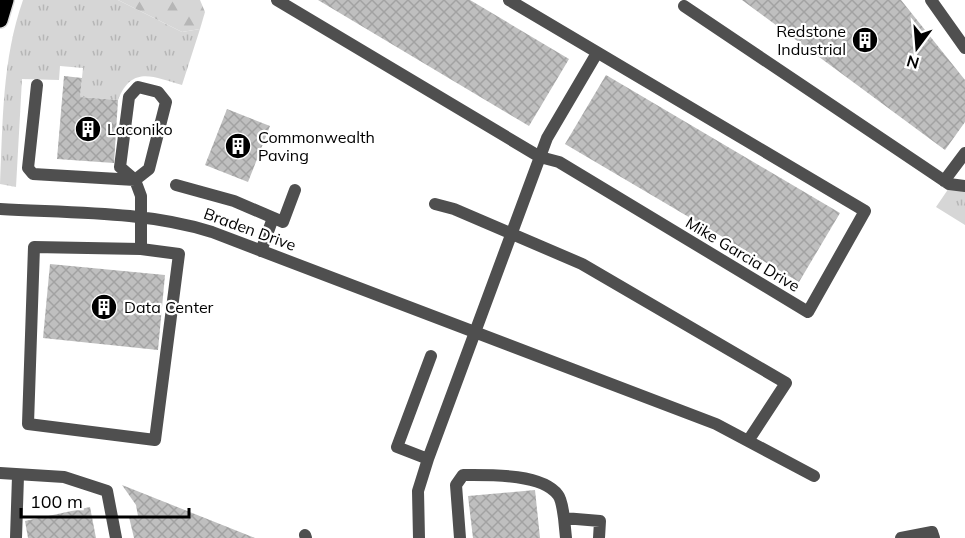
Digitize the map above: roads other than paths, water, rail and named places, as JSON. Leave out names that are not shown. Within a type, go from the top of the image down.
[{"type":"main road","points":[[0,20],[6,0]]},
{"type":"street","name":"Mike Garcia Drive","points":[[277,0],[540,157],[559,162],[808,312],[865,211],[509,0]]},
{"type":"street","points":[[930,0],[965,48]]},
{"type":"street","points":[[682,2],[944,181],[957,187],[965,186]]},
{"type":"street","points":[[419,538],[418,491],[428,459],[547,138],[597,53]]},
{"type":"street","points":[[38,85],[28,168],[33,174],[135,180],[149,169],[166,102],[158,92],[138,87],[129,97],[120,167],[135,180],[141,196],[141,249]]},
{"type":"street","points":[[944,181],[965,153]]},
{"type":"street","points":[[176,185],[234,201],[283,222],[295,190]]},
{"type":"street","points":[[435,204],[513,233],[582,264],[786,382],[748,441]]},
{"type":"street","name":"Braden Drive","points":[[0,209],[140,218],[186,224],[716,424],[814,476]]},
{"type":"street","points":[[261,251],[273,218]]},
{"type":"street","points":[[34,247],[141,249],[179,255],[155,440],[28,424],[34,247]]},
{"type":"street","points":[[428,459],[397,447],[431,356]]},
{"type":"street","points":[[0,473],[18,476],[64,477],[106,490],[116,538]]},
{"type":"street","points":[[460,538],[456,485],[463,475],[514,476],[544,485],[559,495],[566,538]]},
{"type":"street","points":[[16,538],[18,476]]},
{"type":"street","points":[[564,518],[600,521],[599,538]]},
{"type":"street","points":[[901,538],[932,532],[934,538]]},
{"type":"place","name":"Redstone Industrial","points":[[865,40]]},
{"type":"place","name":"Laconiko","points":[[88,129]]},
{"type":"place","name":"Commonwealth Paving","points":[[238,146]]},
{"type":"place","name":"Data Center","points":[[104,307]]}]
